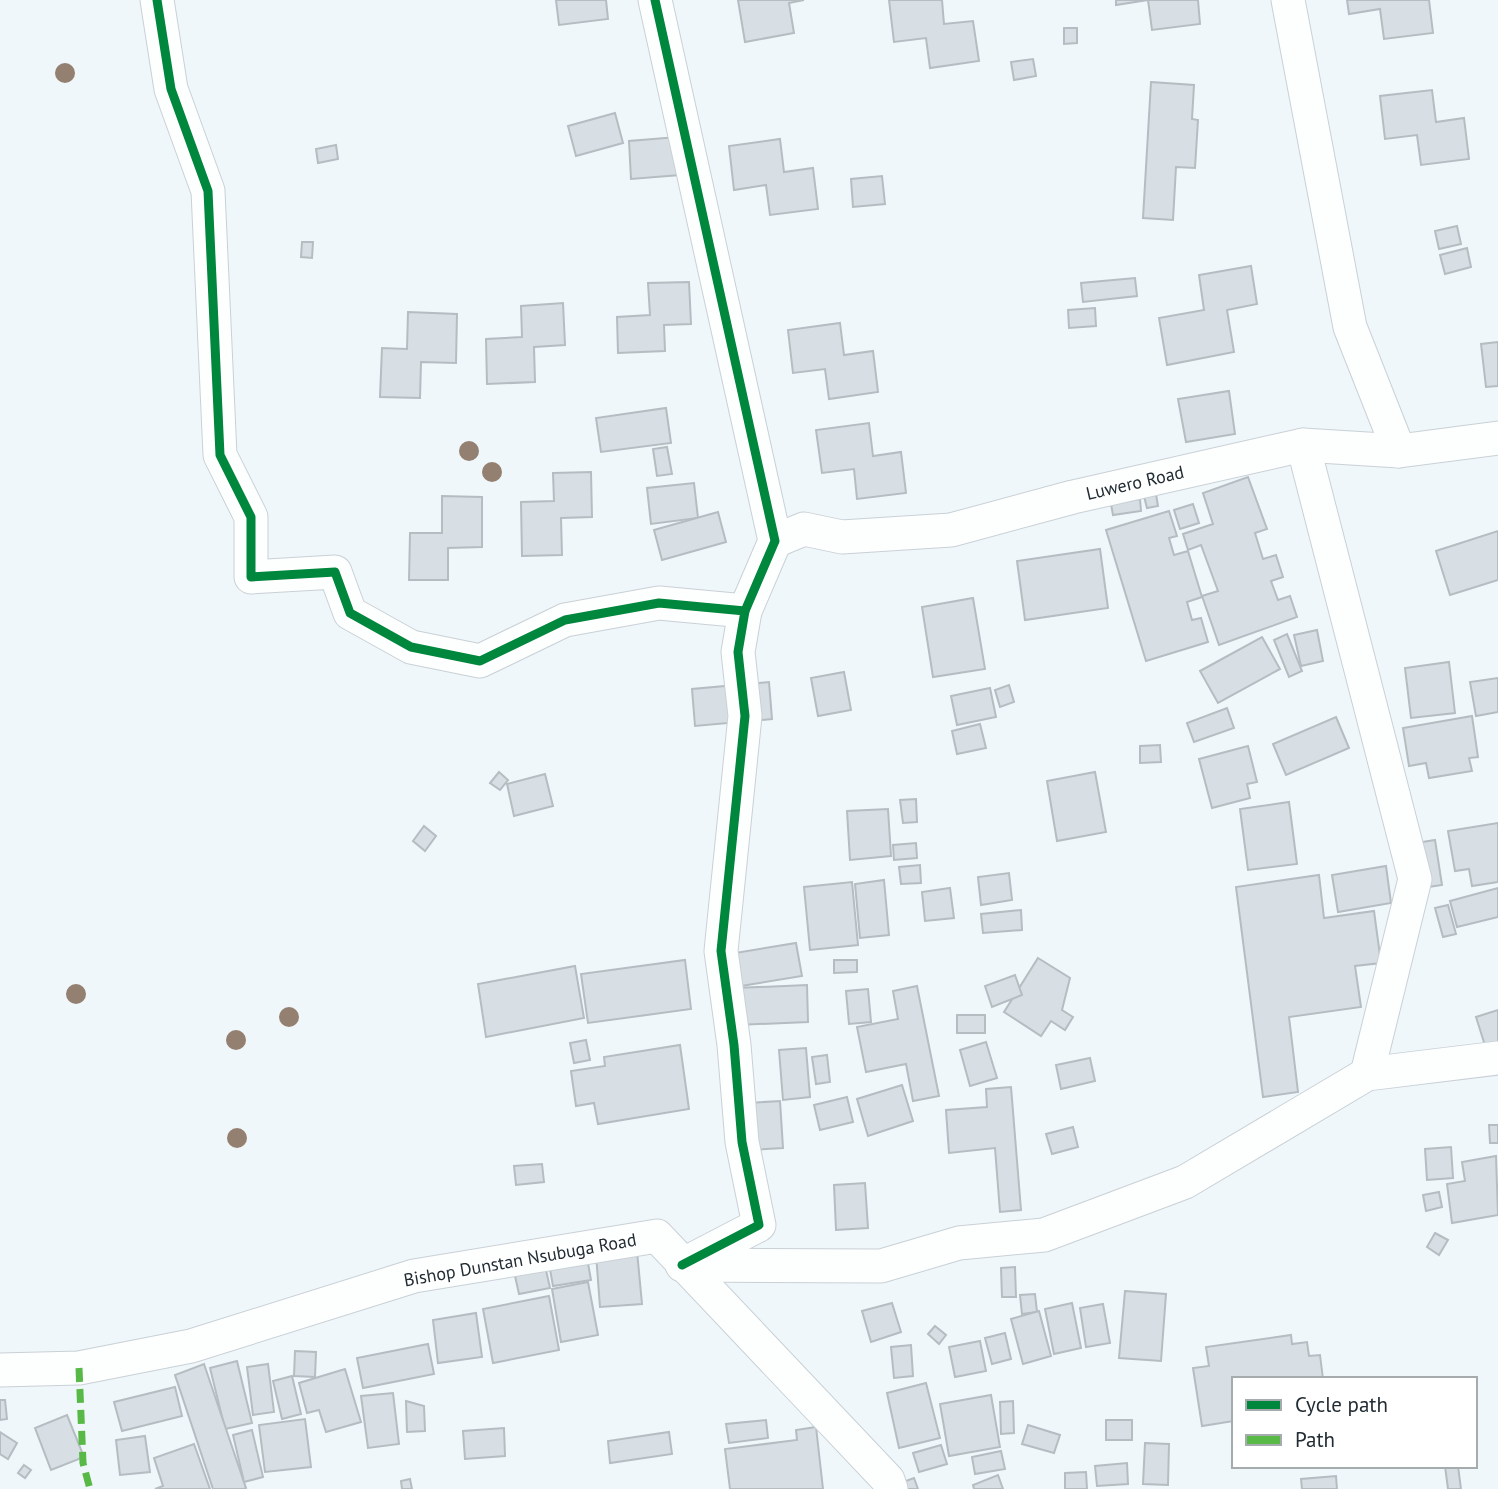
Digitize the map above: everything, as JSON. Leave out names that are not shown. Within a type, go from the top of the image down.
[{"type":"street","points":[[157,0],[172,89],[208,191],[220,455],[251,517],[251,577],[335,572],[350,613],[411,647],[480,661],[565,620],[659,603],[745,611]]},
{"type":"street","points":[[655,0],[775,541],[745,611],[738,652],[746,716],[721,951],[734,1045],[742,1142],[759,1225],[682,1265]]},
{"type":"street","points":[[1288,0],[1350,327],[1399,451]]},
{"type":"street","name":"Luwero Road","points":[[775,541],[804,529],[842,537],[951,530],[1073,497],[1303,445],[1399,451],[1498,438]]},
{"type":"street","points":[[1303,445],[1415,879],[1367,1074]]},
{"type":"street","points":[[682,1265],[881,1266],[959,1243],[1044,1235],[1185,1182],[1367,1074],[1498,1058]]},
{"type":"street","name":"Bishop Dunstan Nsubuga Road","points":[[0,1370],[79,1368],[191,1346],[414,1276],[657,1237],[682,1265]]},
{"type":"street","points":[[682,1265],[888,1480],[891,1489]]},
{"type":"building","points":[[556,0],[606,0],[608,19],[559,25]]},
{"type":"building","points":[[738,0],[804,0],[789,3],[794,33],[745,42]]},
{"type":"building","points":[[889,0],[942,0],[944,24],[973,21],[979,61],[930,68],[926,38],[894,42]]},
{"type":"building","points":[[1116,0],[1148,0],[1116,5]]},
{"type":"building","points":[[1148,0],[1198,0],[1200,24],[1152,30]]},
{"type":"building","points":[[1347,0],[1429,0],[1433,33],[1384,39],[1380,9],[1349,14]]},
{"type":"building","points":[[1064,28],[1077,28],[1077,43],[1064,44]]},
{"type":"building","points":[[1033,59],[1036,76],[1014,80],[1011,62]]},
{"type":"building","points":[[1151,82],[1194,85],[1192,119],[1198,120],[1195,168],[1176,167],[1173,220],[1143,218]]},
{"type":"building","points":[[1432,90],[1436,122],[1464,118],[1469,159],[1421,165],[1417,135],[1385,139],[1380,96]]},
{"type":"building","points":[[615,113],[623,143],[576,156],[568,126]]},
{"type":"building","points":[[677,137],[680,175],[631,179],[629,141]]},
{"type":"building","points":[[780,139],[784,172],[813,168],[818,209],[770,215],[766,185],[734,190],[729,146]]},
{"type":"building","points":[[336,145],[338,159],[318,163],[316,149]]},
{"type":"building","points":[[882,176],[885,204],[853,207],[851,179]]},
{"type":"building","points":[[1457,226],[1461,244],[1439,249],[1435,231]]},
{"type":"building","points":[[302,242],[313,242],[312,258],[301,257]]},
{"type":"building","points":[[1467,248],[1471,267],[1445,274],[1440,255]]},
{"type":"building","points":[[1251,266],[1257,304],[1227,310],[1234,352],[1167,365],[1159,318],[1204,310],[1199,275]]},
{"type":"building","points":[[1135,278],[1137,296],[1083,302],[1081,283]]},
{"type":"building","points":[[689,282],[691,324],[664,325],[665,351],[618,353],[617,317],[650,315],[648,283]]},
{"type":"building","points":[[563,303],[565,345],[534,347],[535,382],[487,384],[486,339],[522,337],[521,306]]},
{"type":"building","points":[[1095,308],[1096,326],[1069,328],[1068,310]]},
{"type":"building","points":[[408,312],[457,314],[456,363],[421,362],[420,398],[380,397],[382,348],[407,349]]},
{"type":"building","points":[[840,323],[844,355],[873,351],[878,392],[829,399],[825,369],[793,373],[788,330]]},
{"type":"building","points":[[1498,342],[1498,386],[1486,387],[1481,344]]},
{"type":"building","points":[[1229,391],[1235,434],[1186,442],[1178,399]]},
{"type":"building","points":[[666,408],[671,443],[601,452],[596,418]]},
{"type":"building","points":[[869,423],[873,456],[901,452],[906,493],[857,499],[854,469],[822,473],[816,430]]},
{"type":"building","points":[[667,447],[672,474],[657,476],[653,449]]},
{"type":"building","points":[[591,472],[592,517],[561,518],[562,555],[522,556],[521,502],[554,501],[553,473]]},
{"type":"building","points":[[1248,477],[1267,529],[1255,533],[1263,559],[1276,555],[1283,577],[1271,581],[1278,600],[1290,596],[1297,617],[1219,645],[1202,596],[1218,591],[1201,545],[1188,550],[1183,534],[1213,524],[1203,493]]},
{"type":"building","points":[[694,483],[698,518],[651,524],[647,488]]},
{"type":"building","points":[[1156,494],[1158,506],[1147,508],[1144,496]]},
{"type":"building","points":[[442,496],[482,497],[482,547],[448,548],[448,580],[409,580],[410,533],[442,533]]},
{"type":"building","points":[[1140,499],[1141,511],[1113,515],[1111,504]]},
{"type":"building","points":[[1193,504],[1199,523],[1180,529],[1174,510]]},
{"type":"building","points":[[1169,511],[1177,536],[1169,538],[1174,555],[1188,551],[1202,597],[1187,602],[1192,620],[1201,618],[1208,642],[1146,661],[1106,530]]},
{"type":"building","points":[[718,512],[726,542],[662,560],[654,530]]},
{"type":"building","points":[[1498,531],[1498,580],[1450,595],[1436,551]]},
{"type":"building","points":[[1100,549],[1108,608],[1025,620],[1017,561]]},
{"type":"building","points":[[973,598],[985,669],[933,677],[922,607]]},
{"type":"building","points":[[1317,630],[1323,661],[1301,666],[1294,635]]},
{"type":"building","points":[[1287,634],[1302,671],[1289,677],[1274,640]]},
{"type":"building","points":[[1262,637],[1280,669],[1218,703],[1200,671]]},
{"type":"building","points":[[1449,662],[1455,713],[1411,718],[1405,668]]},
{"type":"building","points":[[844,672],[851,710],[818,716],[811,678]]},
{"type":"building","points":[[1498,678],[1498,712],[1476,716],[1470,682]]},
{"type":"building","points":[[769,682],[772,719],[695,726],[692,689]]},
{"type":"building","points":[[1009,685],[1014,702],[1000,707],[995,690]]},
{"type":"building","points":[[990,688],[996,717],[957,725],[951,696]]},
{"type":"building","points":[[1227,708],[1234,728],[1194,742],[1187,723]]},
{"type":"building","points":[[1472,716],[1478,757],[1469,758],[1472,771],[1429,778],[1426,763],[1409,766],[1403,728]]},
{"type":"building","points":[[1336,717],[1349,748],[1286,775],[1273,744]]},
{"type":"building","points":[[980,724],[986,748],[957,754],[952,731]]},
{"type":"building","points":[[1160,745],[1161,762],[1140,763],[1140,746]]},
{"type":"building","points":[[1248,746],[1257,782],[1247,784],[1250,798],[1212,808],[1199,759]]},
{"type":"building","points":[[499,772],[508,780],[500,790],[490,783]]},
{"type":"building","points":[[1095,772],[1106,832],[1057,841],[1047,781]]},
{"type":"building","points":[[545,774],[553,806],[514,816],[507,784]]},
{"type":"building","points":[[916,799],[917,822],[903,823],[900,800]]},
{"type":"building","points":[[1289,802],[1297,864],[1248,870],[1240,809]]},
{"type":"building","points":[[888,809],[891,856],[850,860],[847,811]]},
{"type":"building","points":[[1498,823],[1498,882],[1472,886],[1469,869],[1455,871],[1448,831]]},
{"type":"building","points":[[424,826],[436,836],[425,851],[413,841]]},
{"type":"building","points":[[1435,840],[1442,885],[1428,887],[1422,842]]},
{"type":"building","points":[[916,843],[917,858],[894,860],[893,845]]},
{"type":"building","points":[[920,865],[921,883],[901,884],[899,867]]},
{"type":"building","points":[[1386,866],[1391,903],[1338,912],[1332,875]]},
{"type":"building","points":[[1009,873],[1012,900],[981,905],[978,877]]},
{"type":"building","points":[[1319,875],[1324,918],[1374,911],[1381,963],[1355,966],[1361,1007],[1289,1017],[1298,1092],[1263,1097],[1236,887]]},
{"type":"building","points":[[884,880],[889,935],[860,938],[855,884]]},
{"type":"building","points":[[852,882],[858,945],[810,950],[804,887]]},
{"type":"building","points":[[950,888],[954,918],[925,921],[922,892]]},
{"type":"building","points":[[1498,888],[1498,917],[1457,927],[1450,901]]},
{"type":"building","points":[[1448,905],[1456,934],[1443,937],[1435,908]]},
{"type":"building","points":[[1021,910],[1022,930],[983,933],[981,914]]},
{"type":"building","points":[[796,943],[802,976],[735,987],[729,954]]},
{"type":"building","points":[[1038,958],[1070,978],[1062,1010],[1073,1017],[1065,1030],[1051,1021],[1041,1036],[1004,1012]]},
{"type":"building","points":[[685,960],[691,1009],[588,1023],[581,974]]},
{"type":"building","points":[[834,960],[857,960],[857,972],[834,973]]},
{"type":"building","points":[[575,966],[584,1018],[486,1037],[478,984]]},
{"type":"building","points":[[1015,975],[1022,995],[992,1007],[985,986]]},
{"type":"building","points":[[807,985],[808,1022],[737,1025],[736,988]]},
{"type":"building","points":[[917,986],[939,1096],[913,1101],[906,1064],[866,1072],[857,1027],[898,1019],[893,991]]},
{"type":"building","points":[[868,989],[871,1022],[849,1024],[846,991]]},
{"type":"building","points":[[1498,1010],[1498,1052],[1488,1055],[1476,1017]]},
{"type":"building","points":[[957,1015],[985,1015],[985,1033],[957,1033]]},
{"type":"building","points":[[586,1040],[590,1060],[574,1063],[570,1043]]},
{"type":"building","points":[[986,1042],[997,1078],[970,1086],[960,1050]]},
{"type":"building","points":[[680,1045],[689,1109],[598,1124],[594,1103],[576,1106],[571,1071],[605,1066],[604,1057]]},
{"type":"building","points":[[806,1048],[810,1097],[783,1100],[779,1050]]},
{"type":"building","points":[[827,1055],[830,1082],[816,1084],[812,1057]]},
{"type":"building","points":[[1090,1058],[1095,1081],[1061,1089],[1056,1065]]},
{"type":"building","points":[[902,1085],[913,1121],[868,1136],[857,1099]]},
{"type":"building","points":[[1011,1087],[1021,1210],[1000,1212],[995,1148],[949,1153],[946,1110],[987,1107],[986,1089]]},
{"type":"building","points":[[847,1097],[853,1122],[820,1130],[814,1105]]},
{"type":"building","points":[[780,1101],[783,1148],[752,1150],[748,1103]]},
{"type":"building","points":[[1489,1125],[1498,1125],[1498,1143],[1490,1143]]},
{"type":"building","points":[[1073,1127],[1078,1147],[1052,1154],[1046,1134]]},
{"type":"building","points":[[1451,1147],[1453,1178],[1427,1180],[1425,1149]]},
{"type":"building","points":[[1496,1156],[1498,1215],[1452,1223],[1447,1184],[1465,1181],[1462,1162]]},
{"type":"building","points":[[542,1164],[544,1182],[516,1185],[514,1166]]},
{"type":"building","points":[[865,1183],[868,1228],[836,1230],[834,1185]]},
{"type":"building","points":[[1439,1192],[1442,1207],[1426,1211],[1423,1195]]},
{"type":"building","points":[[1435,1233],[1448,1240],[1439,1255],[1427,1247]]},
{"type":"building","points":[[637,1251],[642,1304],[600,1307],[596,1254]]},
{"type":"building","points":[[586,1252],[591,1280],[553,1286],[548,1258]]},
{"type":"building","points":[[544,1261],[550,1288],[519,1294],[513,1267]]},
{"type":"building","points":[[1015,1267],[1016,1297],[1002,1297],[1001,1268]]},
{"type":"building","points":[[588,1282],[598,1335],[561,1342],[552,1289]]},
{"type":"building","points":[[1125,1291],[1166,1294],[1161,1361],[1119,1358]]},
{"type":"building","points":[[1035,1294],[1037,1312],[1022,1314],[1020,1295]]},
{"type":"building","points":[[549,1296],[559,1350],[493,1363],[483,1309]]},
{"type":"building","points":[[892,1303],[901,1332],[871,1342],[862,1311]]},
{"type":"building","points":[[1072,1303],[1081,1348],[1054,1354],[1045,1309]]},
{"type":"building","points":[[1103,1304],[1110,1343],[1086,1347],[1080,1308]]},
{"type":"building","points":[[1039,1311],[1051,1356],[1023,1364],[1011,1319]]},
{"type":"building","points":[[476,1313],[482,1357],[438,1363],[433,1320]]},
{"type":"building","points":[[935,1326],[946,1335],[939,1344],[928,1334]]},
{"type":"building","points":[[1005,1333],[1011,1359],[992,1364],[985,1338]]},
{"type":"building","points":[[1291,1335],[1292,1344],[1307,1342],[1309,1356],[1320,1355],[1323,1377],[1232,1377],[1232,1421],[1202,1426],[1193,1368],[1209,1366],[1206,1347]]},
{"type":"building","points":[[980,1341],[986,1371],[955,1377],[949,1347]]},
{"type":"building","points":[[428,1344],[434,1374],[363,1388],[357,1358]]},
{"type":"building","points":[[911,1345],[913,1376],[894,1378],[891,1347]]},
{"type":"building","points":[[295,1351],[316,1352],[315,1377],[294,1376]]},
{"type":"building","points":[[237,1361],[252,1423],[225,1429],[210,1368]]},
{"type":"building","points":[[204,1364],[246,1488],[244,1489],[213,1489],[175,1375]]},
{"type":"building","points":[[268,1364],[274,1412],[253,1415],[247,1367]]},
{"type":"building","points":[[345,1369],[361,1422],[326,1432],[319,1410],[307,1413],[299,1383]]},
{"type":"building","points":[[292,1376],[301,1414],[282,1419],[273,1381]]},
{"type":"building","points":[[926,1383],[940,1438],[899,1448],[887,1393]]},
{"type":"building","points":[[175,1387],[182,1416],[122,1431],[114,1402]]},
{"type":"building","points":[[393,1393],[399,1444],[368,1448],[361,1396]]},
{"type":"building","points":[[991,1395],[1000,1447],[949,1456],[940,1404]]},
{"type":"building","points":[[0,1400],[5,1400],[7,1419],[0,1420]]},
{"type":"building","points":[[406,1401],[424,1406],[425,1431],[407,1432]]},
{"type":"building","points":[[1013,1401],[1014,1433],[1001,1434],[1000,1402]]},
{"type":"building","points":[[67,1415],[84,1457],[51,1470],[35,1428]]},
{"type":"building","points":[[305,1419],[311,1467],[265,1472],[259,1425]]},
{"type":"building","points":[[766,1420],[768,1438],[729,1443],[726,1424]]},
{"type":"building","points":[[1106,1420],[1132,1420],[1132,1440],[1106,1440]]},
{"type":"building","points":[[1028,1425],[1060,1435],[1054,1453],[1022,1444]]},
{"type":"building","points":[[816,1427],[823,1489],[730,1489],[725,1449],[797,1440],[796,1430]]},
{"type":"building","points":[[504,1428],[505,1456],[465,1459],[463,1431]]},
{"type":"building","points":[[252,1430],[263,1477],[244,1482],[233,1435]]},
{"type":"building","points":[[0,1432],[17,1443],[8,1459],[0,1454]]},
{"type":"building","points":[[669,1432],[672,1454],[610,1463],[608,1441]]},
{"type":"building","points":[[145,1436],[150,1472],[120,1475],[116,1440]]},
{"type":"building","points":[[1145,1443],[1169,1444],[1168,1485],[1143,1484]]},
{"type":"building","points":[[194,1444],[210,1489],[155,1489],[163,1486],[154,1458]]},
{"type":"building","points":[[941,1445],[947,1464],[919,1472],[913,1453]]},
{"type":"building","points":[[1001,1451],[1005,1469],[975,1474],[972,1457]]},
{"type":"building","points":[[1127,1463],[1128,1484],[1097,1486],[1095,1466]]},
{"type":"building","points":[[24,1465],[31,1470],[25,1478],[18,1473]]},
{"type":"building","points":[[1445,1468],[1458,1468],[1461,1489],[1448,1489]]},
{"type":"building","points":[[1086,1472],[1087,1489],[1065,1489],[1065,1473]]},
{"type":"building","points":[[998,1475],[1003,1489],[974,1489],[973,1485]]},
{"type":"building","points":[[1336,1476],[1337,1489],[1302,1489],[1301,1479]]},
{"type":"building","points":[[914,1478],[918,1489],[902,1489],[900,1483]]},
{"type":"building","points":[[410,1479],[412,1489],[402,1489],[401,1481]]},
{"type":"marked path","points":[[79,1368],[83,1463],[90,1489]]},
{"type":"cycle path","points":[[157,0],[171,89],[208,191],[220,455],[251,517],[251,577],[335,572],[350,613],[411,647],[480,661],[565,620],[659,603],[745,611]]},
{"type":"cycle path","points":[[655,0],[775,541],[745,611],[738,652],[745,716],[721,951],[734,1045],[742,1142],[759,1225],[682,1265]]}]
